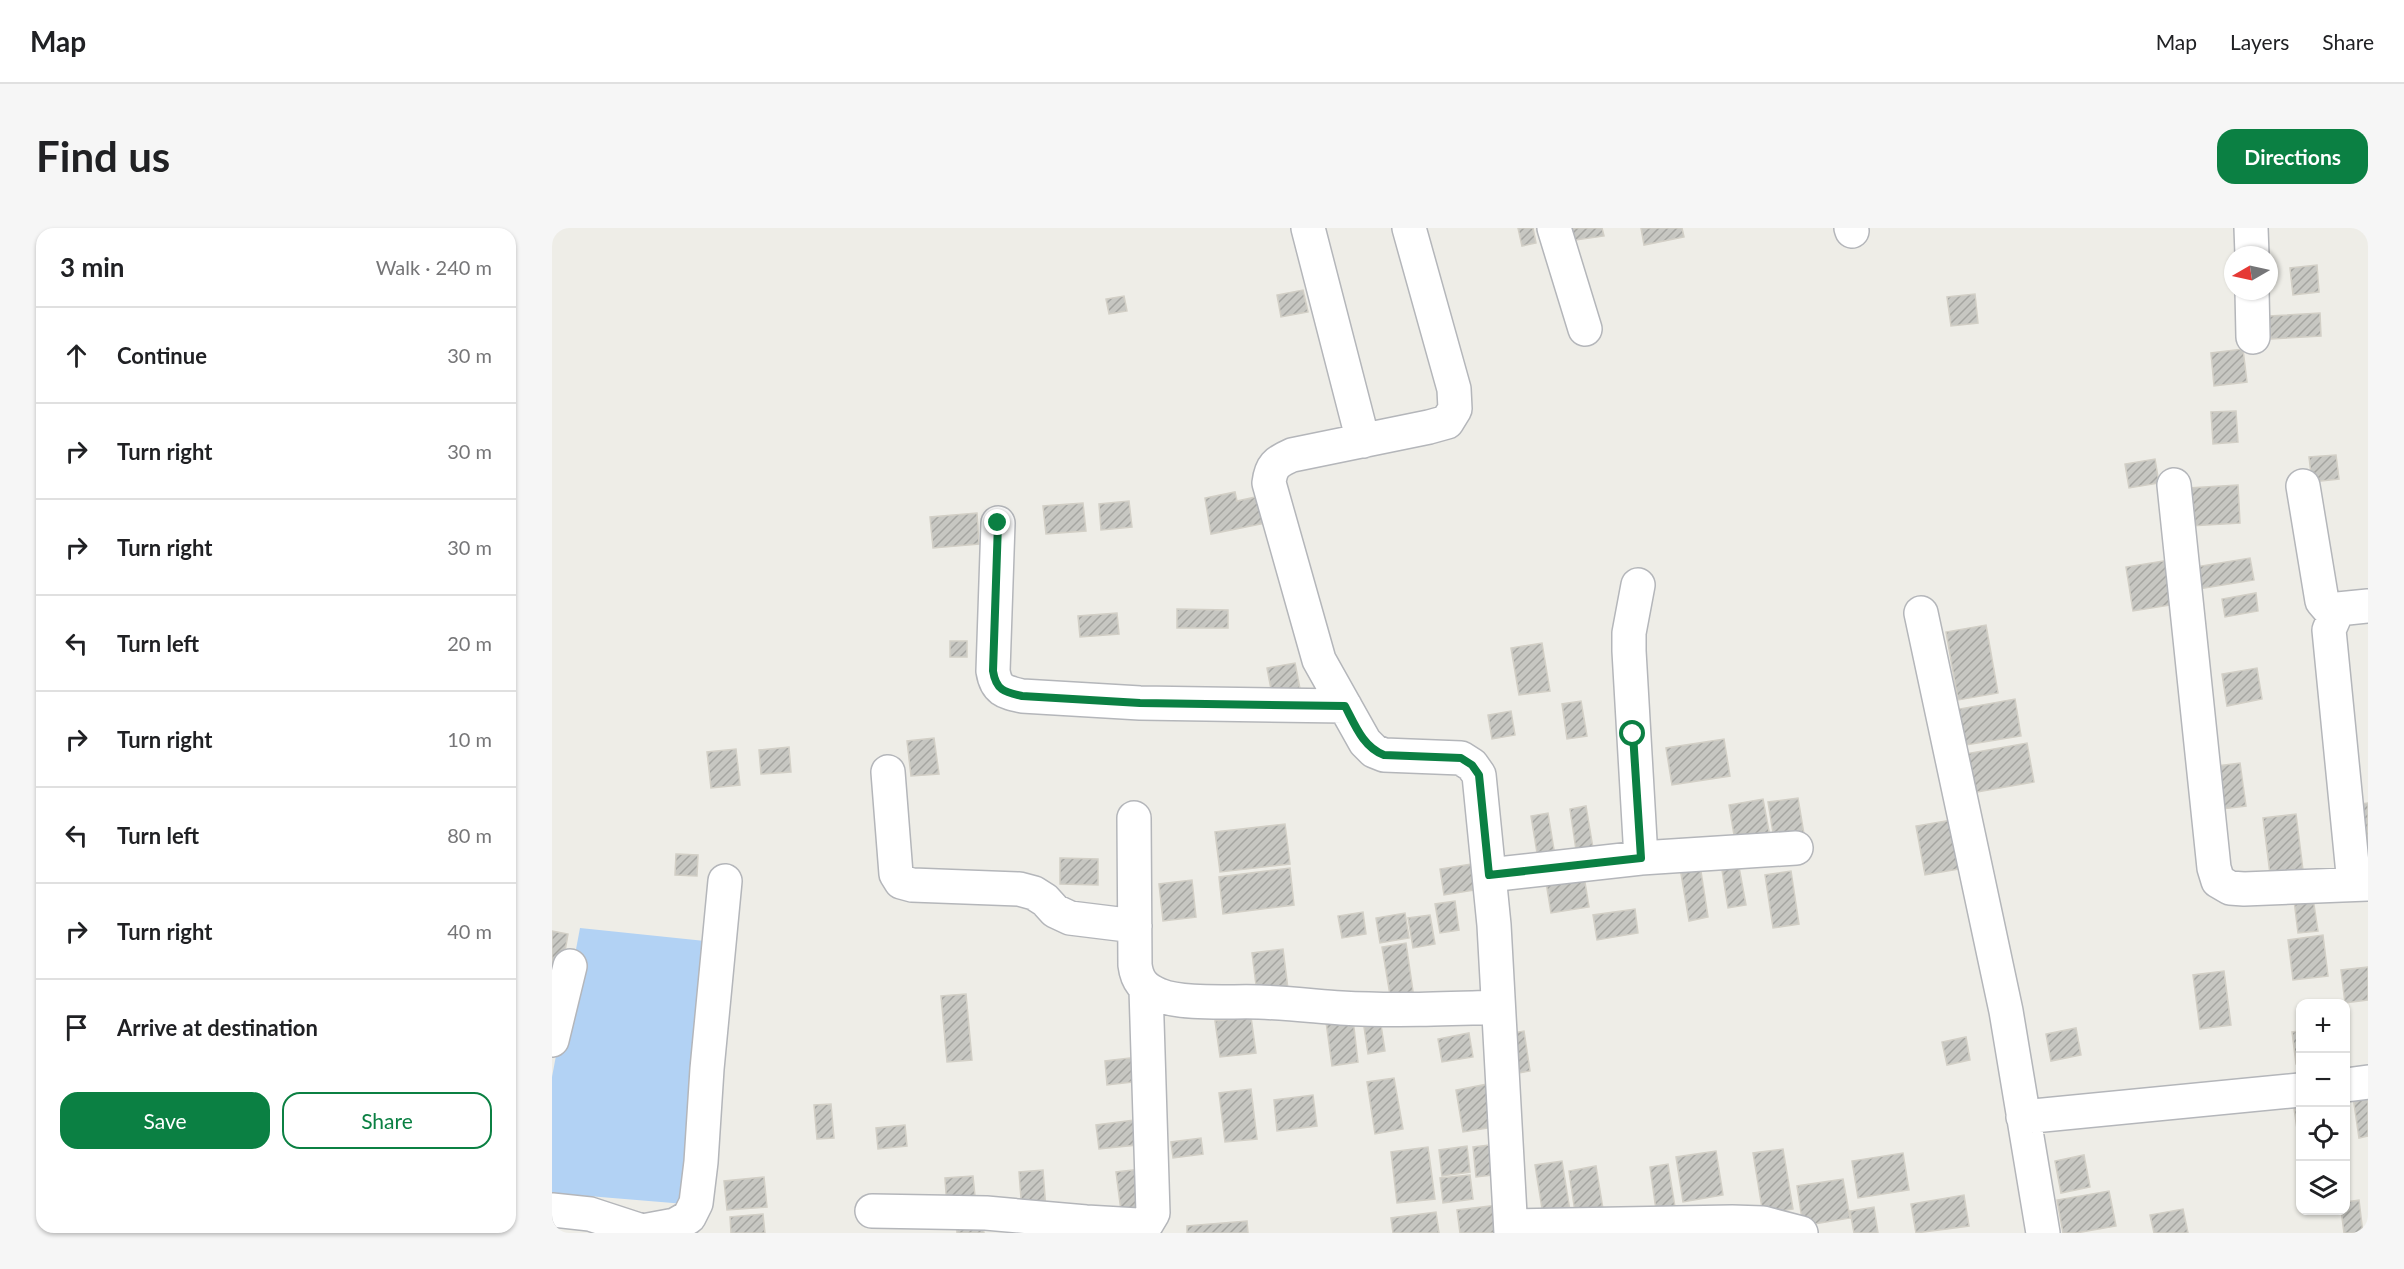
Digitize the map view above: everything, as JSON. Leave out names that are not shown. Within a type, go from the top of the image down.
[{"type":"street","points":[[1308,228],[1363,441]]},
{"type":"street","points":[[1408,228],[1454,389],[1455,409],[1447,422],[1292,455],[1276,462],[1270,470],[1269,483],[1319,660],[1365,742],[1374,751],[1384,755],[1461,758],[1472,765],[1479,775],[1494,925],[1511,1229],[1732,1222],[1762,1223],[1801,1233]]},
{"type":"street","points":[[1554,228],[1585,329]]},
{"type":"street","points":[[2251,228],[2252,246]]},
{"type":"street","points":[[2253,300],[2253,337]]},
{"type":"street","points":[[2174,485],[2214,868],[2218,881],[2230,888],[2361,884],[2329,630],[2353,607]]},
{"type":"street","points":[[2303,486],[2322,601],[2328,608],[2353,607]]},
{"type":"street","points":[[998,523],[993,671],[995,684],[1003,692],[1022,696],[1140,703],[1345,706]]},
{"type":"street","points":[[1638,585],[1629,651],[1641,858]]},
{"type":"street","points":[[1921,613],[1999,976],[2043,1233]]},
{"type":"street","points":[[888,772],[896,874],[902,882],[912,885],[1019,889],[1034,893],[1055,910],[1070,918],[1135,926]]},
{"type":"street","points":[[1134,818],[1137,979],[1146,989],[1161,996],[1185,1000],[1431,1010],[1497,1007]]},
{"type":"street","points":[[1489,875],[1641,858],[1796,848]]},
{"type":"street","points":[[552,1210],[590,1214],[635,1232],[675,1225],[689,1217],[696,1203],[701,1162],[707,1069],[725,881]]},
{"type":"street","points":[[552,1041],[570,966]]},
{"type":"street","points":[[872,1211],[986,1212],[1056,1226],[1138,1226],[1147,1223],[1152,1213],[1146,989]]},
{"type":"street","points":[[2350,1084],[2368,1082]]},
{"type":"street","points":[[2024,1117],[2296,1090]]},
{"type":"water","points":[[580,928],[705,941],[685,1204],[552,1193],[552,1077]]},
{"type":"building","points":[[1518,228],[1533,228],[1536,243],[1522,246]]},
{"type":"building","points":[[1567,228],[1602,228],[1604,236],[1569,241]]},
{"type":"building","points":[[1641,228],[1682,228],[1684,237],[1644,245]]},
{"type":"building","points":[[2317,265],[2319,292],[2293,295],[2290,268]]},
{"type":"building","points":[[1303,290],[1308,312],[1281,317],[1277,295]]},
{"type":"building","points":[[1975,294],[1978,323],[1951,326],[1947,297]]},
{"type":"building","points":[[1124,296],[1127,311],[1109,314],[1106,299]]},
{"type":"building","points":[[2320,313],[2321,336],[2271,339],[2269,316]]},
{"type":"building","points":[[2243,349],[2247,382],[2214,386],[2211,353]]},
{"type":"building","points":[[2236,411],[2238,442],[2213,444],[2211,412]]},
{"type":"building","points":[[2336,455],[2339,479],[2312,482],[2309,457]]},
{"type":"building","points":[[2155,459],[2159,483],[2129,488],[2125,464]]},
{"type":"building","points":[[2238,485],[2240,523],[2190,526],[2188,488]]},
{"type":"building","points":[[1235,492],[1237,501],[1265,495],[1271,522],[1211,534],[1205,498]]},
{"type":"building","points":[[1129,501],[1132,527],[1101,530],[1099,504]]},
{"type":"building","points":[[1083,503],[1086,531],[1046,534],[1043,506]]},
{"type":"building","points":[[977,513],[979,544],[933,548],[930,517]]},
{"type":"building","points":[[2250,558],[2254,580],[2199,589],[2195,567]]},
{"type":"building","points":[[2169,560],[2177,604],[2133,611],[2126,567]]},
{"type":"building","points":[[2256,593],[2258,611],[2225,617],[2222,599]]},
{"type":"building","points":[[1177,609],[1228,610],[1228,628],[1177,628]]},
{"type":"building","points":[[1117,613],[1119,634],[1080,637],[1078,616]]},
{"type":"building","points":[[1986,625],[1998,693],[1958,700],[1946,632]]},
{"type":"building","points":[[950,641],[967,641],[967,657],[950,657]]},
{"type":"building","points":[[1542,643],[1550,691],[1519,695],[1511,648]]},
{"type":"building","points":[[1295,663],[1301,694],[1273,700],[1267,668]]},
{"type":"building","points":[[2257,668],[2262,699],[2227,706],[2222,674]]},
{"type":"building","points":[[2015,699],[2021,736],[1960,746],[1954,710]]},
{"type":"building","points":[[1581,701],[1587,736],[1567,739],[1562,704]]},
{"type":"building","points":[[1511,711],[1515,735],[1492,739],[1488,715]]},
{"type":"building","points":[[934,738],[939,774],[911,776],[907,741]]},
{"type":"building","points":[[1724,739],[1730,776],[1672,785],[1666,748]]},
{"type":"building","points":[[2027,743],[2034,782],[1972,793],[1965,754]]},
{"type":"building","points":[[789,747],[791,772],[761,774],[759,750]]},
{"type":"building","points":[[736,749],[740,785],[711,788],[707,752]]},
{"type":"building","points":[[2240,763],[2246,806],[2222,809],[2217,766]]},
{"type":"building","points":[[1798,798],[1804,834],[1774,839],[1768,802]]},
{"type":"building","points":[[1763,799],[1771,842],[1736,847],[1729,805]]},
{"type":"building","points":[[2368,803],[2368,852],[2361,853],[2355,805]]},
{"type":"building","points":[[1586,806],[1593,848],[1576,850],[1570,809]]},
{"type":"building","points":[[1548,813],[1555,856],[1538,859],[1531,816]]},
{"type":"building","points":[[2296,814],[2303,870],[2270,874],[2263,818]]},
{"type":"building","points":[[1957,819],[1965,868],[1925,875],[1916,826]]},
{"type":"building","points":[[1285,824],[1290,864],[1220,872],[1215,832]]},
{"type":"building","points":[[676,854],[698,855],[697,876],[675,875]]},
{"type":"building","points":[[1060,858],[1098,859],[1098,885],[1060,884]]},
{"type":"building","points":[[1471,864],[1475,890],[1444,895],[1440,869]]},
{"type":"building","points":[[1700,865],[1708,917],[1689,921],[1680,868]]},
{"type":"building","points":[[1739,867],[1746,905],[1728,908],[1722,870]]},
{"type":"building","points":[[1290,868],[1294,905],[1223,914],[1219,877]]},
{"type":"building","points":[[1583,870],[1589,907],[1551,913],[1545,876]]},
{"type":"building","points":[[1791,871],[1799,924],[1773,928],[1765,875]]},
{"type":"building","points":[[1192,880],[1196,917],[1163,921],[1159,884]]},
{"type":"building","points":[[2313,898],[2318,931],[2298,933],[2294,900]]},
{"type":"building","points":[[1455,901],[1459,930],[1440,933],[1435,904]]},
{"type":"building","points":[[1635,909],[1638,933],[1597,940],[1593,915]]},
{"type":"building","points":[[1363,912],[1366,934],[1342,938],[1338,916]]},
{"type":"building","points":[[1405,913],[1409,938],[1380,943],[1376,918]]},
{"type":"building","points":[[1430,915],[1435,944],[1413,948],[1408,918]]},
{"type":"building","points":[[552,931],[568,934],[562,968],[552,966]]},
{"type":"building","points":[[2323,935],[2328,976],[2293,980],[2288,940]]},
{"type":"building","points":[[1406,943],[1414,998],[1391,1001],[1382,947]]},
{"type":"building","points":[[1283,949],[1288,989],[1257,993],[1252,953]]},
{"type":"building","points":[[2368,967],[2368,1000],[2350,1002],[2350,999],[2345,999],[2341,970]]},
{"type":"building","points":[[2224,971],[2231,1025],[2200,1029],[2193,975]]},
{"type":"building","points":[[966,994],[972,1060],[947,1062],[941,996]]},
{"type":"building","points":[[1251,1017],[1256,1053],[1220,1057],[1215,1021]]},
{"type":"building","points":[[1353,1019],[1358,1062],[1332,1066],[1326,1022]]},
{"type":"building","points":[[1381,1025],[1385,1051],[1368,1054],[1364,1027]]},
{"type":"building","points":[[2076,1028],[2081,1055],[2051,1061],[2046,1034]]},
{"type":"building","points":[[1524,1031],[1530,1071],[1507,1075],[1501,1035]]},
{"type":"building","points":[[2292,1032],[2296,1032],[2296,1064]]},
{"type":"building","points":[[1469,1033],[1473,1057],[1442,1062],[1438,1039]]},
{"type":"building","points":[[1966,1037],[1970,1060],[1947,1065],[1942,1042]]},
{"type":"building","points":[[1138,1057],[1141,1081],[1107,1085],[1105,1061]]},
{"type":"building","points":[[1394,1078],[1403,1129],[1375,1134],[1367,1082]]},
{"type":"building","points":[[1493,1083],[1501,1126],[1463,1132],[1456,1090]]},
{"type":"building","points":[[1251,1089],[1257,1139],[1225,1142],[1219,1093]]},
{"type":"building","points":[[1313,1095],[1317,1126],[1277,1131],[1274,1100]]},
{"type":"building","points":[[2368,1095],[2368,1136],[2359,1138],[2353,1097]]},
{"type":"building","points":[[2293,1102],[2296,1102],[2296,1122]]},
{"type":"building","points":[[831,1104],[834,1138],[817,1139],[814,1105]]},
{"type":"building","points":[[1134,1120],[1137,1145],[1099,1149],[1096,1125]]},
{"type":"building","points":[[905,1125],[907,1146],[878,1149],[876,1128]]},
{"type":"building","points":[[1201,1138],[1203,1154],[1173,1158],[1171,1142]]},
{"type":"building","points":[[1498,1144],[1501,1174],[1476,1177],[1473,1147]]},
{"type":"building","points":[[1467,1146],[1470,1172],[1442,1176],[1439,1150]]},
{"type":"building","points":[[1428,1147],[1435,1199],[1397,1203],[1391,1152]]},
{"type":"building","points":[[1783,1149],[1793,1209],[1763,1214],[1753,1153]]},
{"type":"building","points":[[1716,1151],[1723,1195],[1683,1202],[1676,1157]]},
{"type":"building","points":[[1903,1153],[1909,1190],[1858,1198],[1852,1161]]},
{"type":"building","points":[[2084,1155],[2090,1187],[2061,1193],[2055,1161]]},
{"type":"building","points":[[1562,1161],[1571,1217],[1544,1221],[1535,1165]]},
{"type":"building","points":[[1668,1164],[1675,1207],[1656,1210],[1650,1167]]},
{"type":"building","points":[[1596,1166],[1604,1215],[1576,1219],[1569,1171]]},
{"type":"building","points":[[1141,1169],[1147,1216],[1122,1219],[1116,1172]]},
{"type":"building","points":[[1043,1170],[1046,1210],[1022,1212],[1019,1172]]},
{"type":"building","points":[[1470,1175],[1473,1199],[1443,1203],[1440,1178]]},
{"type":"building","points":[[973,1176],[976,1206],[947,1209],[945,1178]]},
{"type":"building","points":[[764,1177],[767,1207],[727,1210],[724,1181]]},
{"type":"building","points":[[1843,1179],[1850,1218],[1803,1226],[1797,1186]]},
{"type":"building","points":[[2109,1191],[2116,1226],[2063,1233],[2057,1200]]},
{"type":"building","points":[[1964,1195],[1969,1226],[1916,1233],[1911,1204]]},
{"type":"building","points":[[2359,1200],[2363,1233],[2344,1233],[2342,1215],[2350,1215],[2350,1201]]},
{"type":"building","points":[[1498,1205],[1502,1233],[1460,1233],[1457,1210]]},
{"type":"building","points":[[1874,1207],[1878,1233],[1854,1233],[1850,1211]]},
{"type":"building","points":[[2183,1209],[2188,1233],[2154,1233],[2150,1215]]},
{"type":"building","points":[[1436,1212],[1439,1233],[1393,1233],[1391,1218]]},
{"type":"building","points":[[763,1214],[765,1233],[731,1233],[730,1217]]},
{"type":"building","points":[[982,1216],[984,1233],[957,1233],[956,1218]]},
{"type":"building","points":[[1247,1221],[1248,1233],[1187,1233],[1187,1226]]},
{"type":"route","points":[[998,523],[993,671],[995,684],[1003,692],[1022,696],[1140,703],[1345,706],[1365,742],[1374,751],[1384,755],[1461,758],[1472,765],[1479,775],[1489,875],[1641,858],[1633,734]]}]
